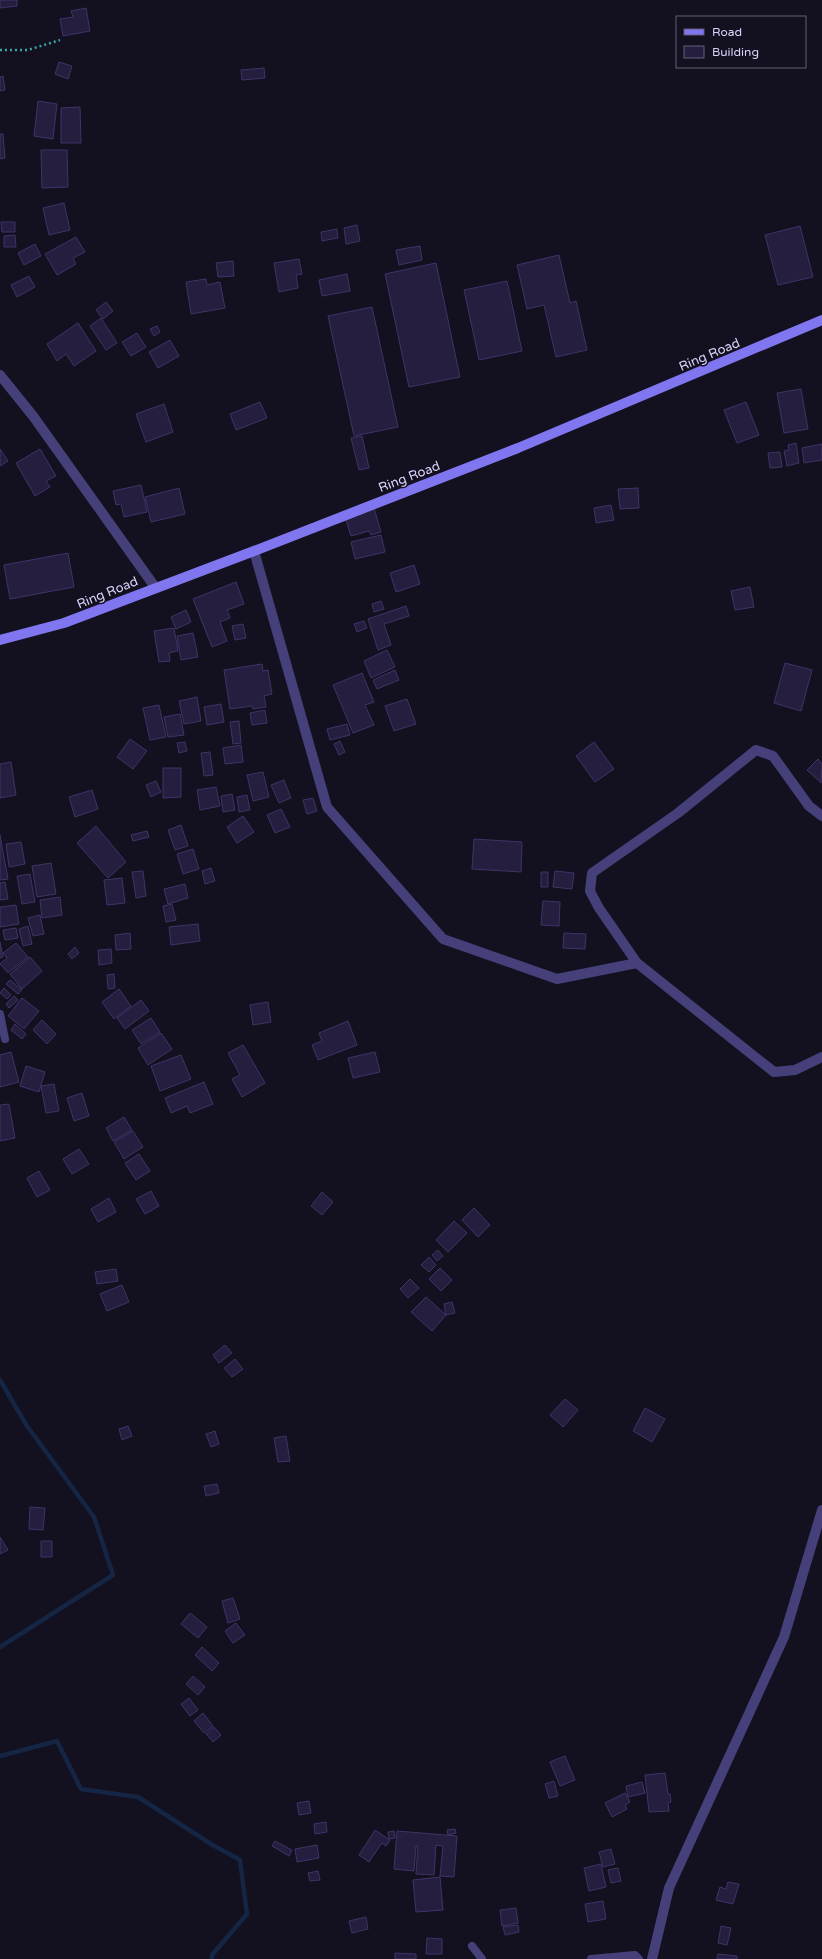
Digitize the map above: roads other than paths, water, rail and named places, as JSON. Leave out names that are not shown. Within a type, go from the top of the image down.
[{"type":"main road","name":"Ring Road","points":[[0,640],[64,623],[155,587],[254,551],[518,448],[822,320]]},
{"type":"street","points":[[0,375],[33,416],[155,587]]},
{"type":"street","points":[[254,551],[327,807],[443,939],[557,979],[637,963]]},
{"type":"street","points":[[822,816],[810,806],[773,756],[756,750],[678,813],[592,873],[590,891],[599,908],[637,963],[774,1072],[795,1070],[822,1057]]},
{"type":"street","points":[[652,1959],[669,1888],[784,1637],[822,1510]]},
{"type":"lane","points":[[0,1014],[5,1039]]},
{"type":"lane","points":[[472,1946],[482,1959]]},
{"type":"lane","points":[[591,1959],[635,1956],[639,1959]]},
{"type":"waterway","points":[[0,1380],[27,1426],[94,1517],[113,1575],[0,1647]]},
{"type":"waterway","points":[[0,1756],[57,1741],[81,1789],[138,1797],[211,1844],[240,1860],[247,1914],[212,1955],[212,1959]]}]
